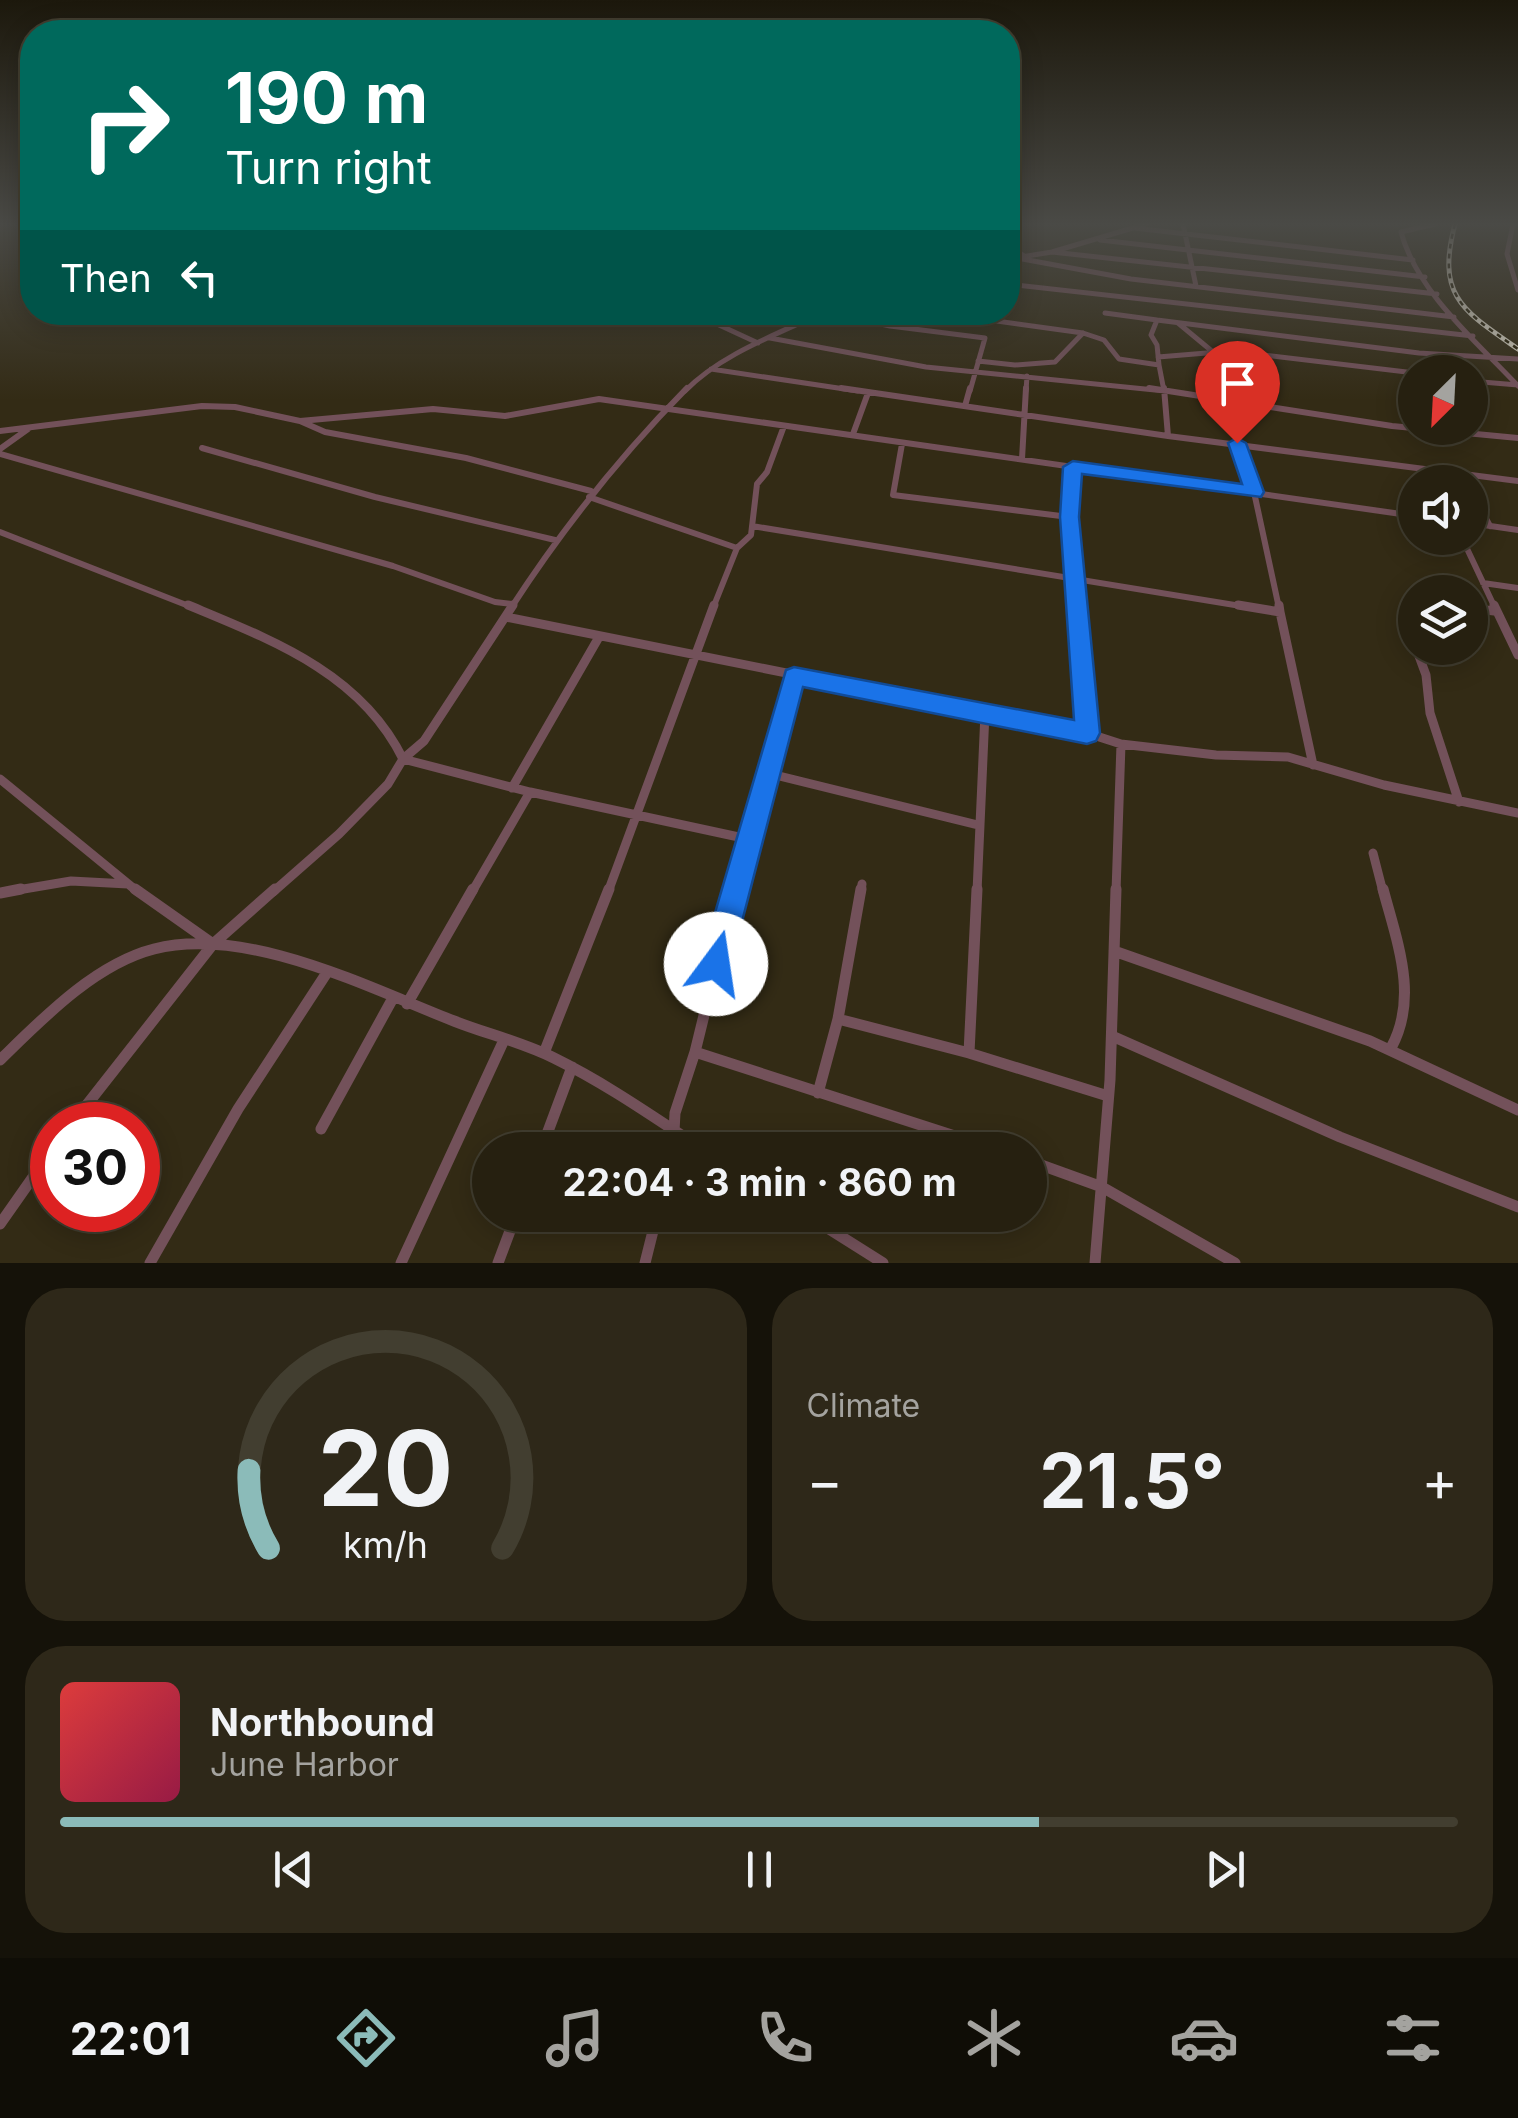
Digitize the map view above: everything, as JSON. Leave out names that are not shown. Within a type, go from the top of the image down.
[{"type":"street","points":[[1172,283],[1454,317]]},
{"type":"street","points":[[1330,283],[1438,294]]},
{"type":"street","points":[[1429,283],[1454,317],[1518,385]]},
{"type":"street","points":[[1020,285],[1473,336]]},
{"type":"street","points":[[1105,314],[1494,360],[1518,359]]},
{"type":"street","points":[[1157,320],[1151,334],[1168,411],[1168,436]]},
{"type":"street","points":[[1176,322],[1213,352]]},
{"type":"street","points":[[719,325],[758,343]]},
{"type":"street","points":[[89,1102],[213,944],[339,834],[388,784],[403,759],[424,741],[555,540],[590,494],[710,369],[798,325]]},
{"type":"street","points":[[885,325],[985,338],[965,406]]},
{"type":"street","points":[[1020,325],[1104,340],[1119,359],[1159,361],[1213,352],[1398,372]]},
{"type":"street","points":[[978,361],[1015,365],[1055,362],[1083,334]]},
{"type":"street","points":[[769,338],[884,361],[1161,390],[1392,426],[1518,438]]},
{"type":"street","points":[[710,369],[1168,436],[1402,465]]},
{"type":"street","points":[[1022,459],[1027,376]]},
{"type":"street","points":[[1488,382],[1518,385]]},
{"type":"street","points":[[853,434],[868,394]]},
{"type":"street","points":[[300,421],[433,409],[505,416],[598,399],[1398,513]]},
{"type":"street","points":[[0,431],[202,406],[235,407],[300,421],[325,432],[466,458],[590,494],[737,548]]},
{"type":"street","points":[[0,452],[31,426]]},
{"type":"street","points":[[544,1053],[737,548],[751,534],[757,484],[767,472],[784,426]]},
{"type":"street","points":[[1237,443],[1254,492],[1313,765]]},
{"type":"street","points":[[902,444],[893,495],[1070,517]]},
{"type":"street","points":[[202,448],[360,493],[555,540]]},
{"type":"street","points":[[0,452],[512,604]]},
{"type":"street","points":[[1073,467],[1070,517],[1087,733]]},
{"type":"street","points":[[1488,477],[1518,481]]},
{"type":"street","points":[[1488,522],[1490,526],[1518,530]]},
{"type":"street","points":[[752,526],[1280,612]]},
{"type":"street","points":[[0,532],[22,537],[248,628],[320,665],[378,717],[403,759]]},
{"type":"street","points":[[1488,584],[1518,588]]},
{"type":"street","points":[[1488,594],[1518,654]]},
{"type":"street","points":[[1488,610],[1494,610]]},
{"type":"street","points":[[506,616],[1087,733],[1122,744],[1216,754],[1264,754],[1459,802],[1518,812]]},
{"type":"street","points":[[512,788],[599,637]]},
{"type":"street","points":[[1423,665],[1430,712],[1459,802]]},
{"type":"street","points":[[677,1132],[675,1113],[695,1052],[794,676]]},
{"type":"street","points":[[969,1053],[985,713]]},
{"type":"street","points":[[1096,1263],[1112,1036],[1122,744]]},
{"type":"street","points":[[403,759],[512,788],[748,839]]},
{"type":"street","points":[[766,773],[978,825]]},
{"type":"street","points":[[0,779],[50,816],[163,914],[213,944]]},
{"type":"street","points":[[406,1004],[530,792]]},
{"type":"street","points":[[1374,853],[1406,977],[1402,1028],[1391,1048]]},
{"type":"street","points":[[0,893],[71,881],[128,884]]},
{"type":"street","points":[[818,1093],[838,1019],[862,884]]},
{"type":"street","points":[[0,1060],[35,1024],[102,976],[153,949],[213,944],[256,952],[326,974],[544,1053],[674,1132]]},
{"type":"street","points":[[1114,952],[1391,1048],[1480,1088],[1518,1110]]},
{"type":"street","points":[[150,1263],[238,1109],[326,974]]},
{"type":"street","points":[[321,1129],[393,998]]},
{"type":"street","points":[[838,1019],[969,1053],[1108,1096]]},
{"type":"street","points":[[1112,1036],[1340,1137],[1518,1207]]},
{"type":"street","points":[[401,1263],[504,1040]]},
{"type":"street","points":[[695,1052],[941,1132]]},
{"type":"street","points":[[548,1132],[572,1067]]},
{"type":"street","points":[[1047,1167],[1102,1187],[1235,1263]]},
{"type":"street","points":[[0,1224],[30,1181]]},
{"type":"street","points":[[498,1263],[510,1232]]},
{"type":"street","points":[[646,1263],[653,1232]]},
{"type":"street","points":[[834,1232],[883,1263]]},
{"type":"railway","points":[[1452,283],[1468,311],[1518,349]]},
{"type":"route","points":[[716,964],[794,676],[1087,733],[1070,517],[1073,467],[1254,492],[1237,443]]}]
